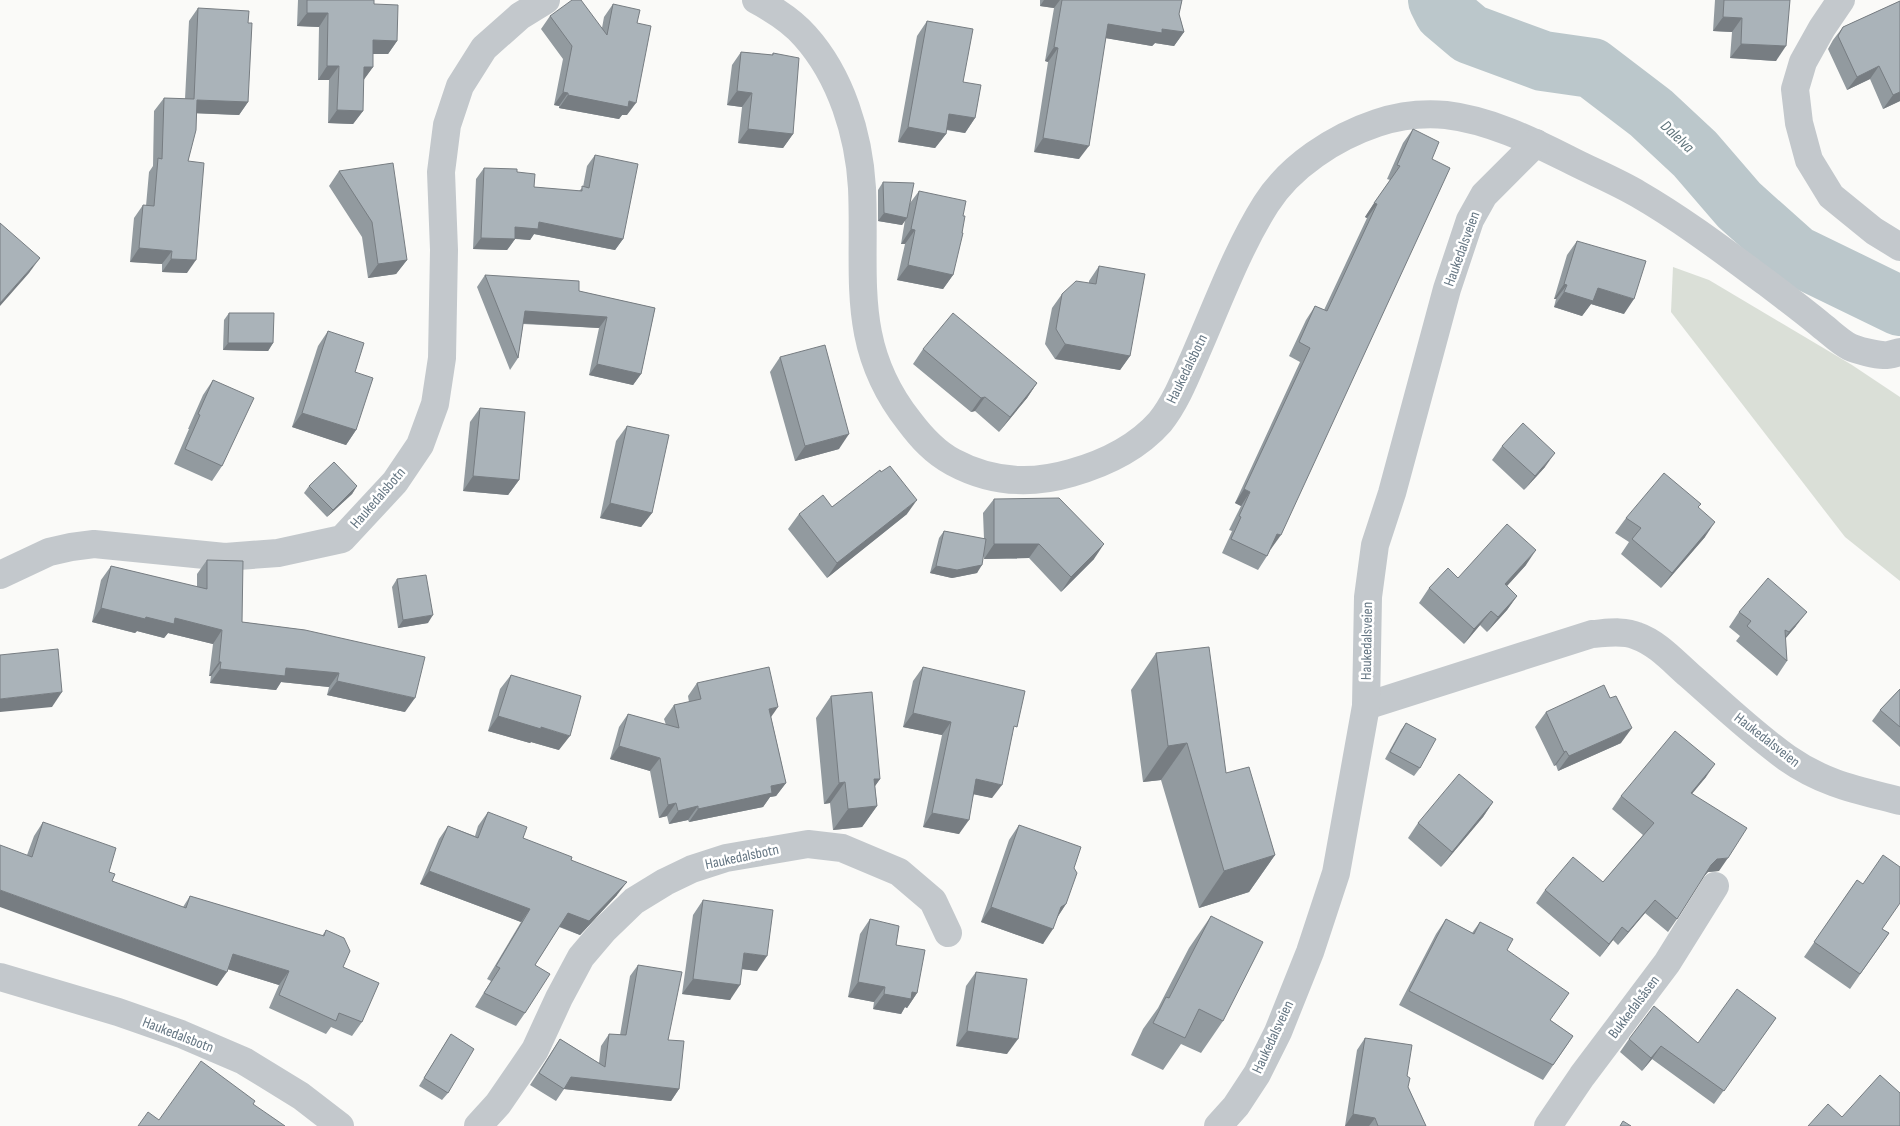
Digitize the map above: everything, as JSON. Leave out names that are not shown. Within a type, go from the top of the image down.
[{"type":"street","name":"Haukedalsbotn","points":[[0,575],[49,552],[94,544],[225,557],[278,553],[342,539],[395,482],[420,445],[435,404],[442,358],[444,250],[441,172],[447,125],[460,86],[484,48],[520,16],[546,0]]},
{"type":"street","name":"Haukedalsbotn","points":[[756,0],[774,10],[804,34],[830,71],[845,105],[856,142],[862,185],[862,296],[868,340],[882,378],[899,409],[925,442],[951,461],[986,476],[1025,481],[1057,477],[1087,469],[1128,449],[1161,420],[1180,391],[1236,262],[1268,202],[1290,175],[1312,157],[1344,137],[1376,124],[1410,116],[1444,115],[1480,122],[1536,143]]},
{"type":"street","points":[[1841,0],[1822,28],[1803,62],[1795,89],[1799,123],[1809,160],[1831,196],[1874,231],[1900,247]]},
{"type":"street","points":[[1536,143],[1638,194],[1726,253],[1849,347],[1885,356],[1900,352]]},
{"type":"street","name":"Haukedalsveien","points":[[1218,1126],[1236,1106],[1257,1074],[1278,1032],[1310,952],[1336,873],[1366,706],[1368,597],[1375,545],[1392,493],[1446,289],[1470,220],[1484,195],[1536,143]]},
{"type":"street","name":"Haukedalsveien","points":[[1366,706],[1592,634],[1617,632],[1637,635],[1658,648],[1742,722],[1787,758],[1813,774],[1842,787],[1900,801]]},
{"type":"street","name":"Haukedalsbotn","points":[[478,1126],[498,1104],[535,1050],[559,998],[581,957],[604,930],[634,901],[665,882],[692,869],[726,858],[808,844],[842,848],[899,872],[933,901],[948,933]]},
{"type":"street","name":"Bukkedalsåsen","points":[[1548,1126],[1582,1076],[1667,963],[1716,886]]},
{"type":"street","name":"Haukedalsbotn","points":[[0,977],[118,1012],[181,1034],[244,1061],[301,1096],[340,1126]]},
{"type":"shaded area","points":[[1673,267],[1709,280],[1852,365],[1900,397],[1900,581],[1845,537],[1671,312]]},
{"type":"water","points":[[1592,68],[1611,79],[1675,99],[1701,127],[1695,154],[1622,123]]},
{"type":"building","points":[[307,0],[374,0],[374,4],[398,5],[397,41],[373,40],[373,67],[364,67],[363,111],[337,110],[339,66],[327,66],[328,13],[307,13]]},
{"type":"building","points":[[572,0],[581,0],[607,35],[613,4],[640,10],[637,23],[651,26],[636,103],[629,101],[628,107],[568,95],[568,93],[563,92],[572,46],[550,16]]},
{"type":"building","points":[[1062,0],[1182,0],[1179,14],[1184,32],[1162,29],[1162,33],[1108,24],[1089,146],[1043,138],[1058,48],[1054,47]]},
{"type":"building","points":[[1724,0],[1790,0],[1786,46],[1741,44],[1742,18],[1723,17]]},
{"type":"building","points":[[1900,1],[1900,92],[1893,95],[1879,66],[1857,77],[1838,36],[1843,27]]},
{"type":"building","points":[[198,8],[249,11],[248,23],[252,23],[248,102],[197,100],[196,130],[188,161],[204,163],[196,260],[171,259],[172,251],[139,248],[143,205],[154,206],[158,158],[162,159],[164,98],[194,99]]},
{"type":"building","points":[[927,21],[973,29],[963,82],[981,85],[975,118],[949,114],[946,134],[908,127]]},
{"type":"building","points":[[741,52],[773,55],[773,53],[799,58],[793,134],[748,129],[752,93],[737,91]]},
{"type":"building","points":[[1413,129],[1439,142],[1432,159],[1450,168],[1281,535],[1277,534],[1267,556],[1231,539],[1250,492],[1244,489],[1310,348],[1299,342],[1315,306],[1327,311],[1377,204],[1374,203],[1400,166],[1397,165]]},
{"type":"building","points":[[595,155],[638,164],[623,239],[539,222],[538,229],[515,227],[515,239],[481,238],[484,168],[517,169],[517,172],[535,174],[534,187],[582,191],[582,186],[589,188]]},
{"type":"building","points":[[393,163],[407,260],[378,264],[372,222],[339,171]]},
{"type":"building","points":[[883,182],[914,183],[907,218],[884,213]]},
{"type":"building","points":[[919,191],[966,201],[963,216],[965,216],[963,233],[953,275],[908,265],[915,230],[911,229]]},
{"type":"building","points":[[0,223],[40,258],[0,303]]},
{"type":"building","points":[[1577,241],[1646,261],[1634,299],[1598,288],[1593,301],[1564,292],[1567,285],[1564,284]]},
{"type":"building","points":[[1099,266],[1145,274],[1130,356],[1065,344],[1056,329],[1062,294],[1076,281],[1096,284]]},
{"type":"building","points":[[485,275],[579,281],[579,291],[655,308],[641,374],[597,364],[607,317],[525,311],[518,358]]},
{"type":"building","points":[[229,313],[274,313],[273,343],[228,343]]},
{"type":"building","points":[[953,313],[1037,383],[1010,417],[985,397],[981,398],[923,349]]},
{"type":"building","points":[[328,331],[364,343],[355,372],[373,378],[356,430],[302,413]]},
{"type":"building","points":[[825,345],[849,434],[805,446],[780,357]]},
{"type":"building","points":[[213,380],[254,398],[222,466],[185,449]]},
{"type":"building","points":[[480,408],[525,412],[519,480],[473,476]]},
{"type":"building","points":[[1523,423],[1555,453],[1535,476],[1502,446]]},
{"type":"building","points":[[627,426],[669,435],[652,513],[610,503]]},
{"type":"building","points":[[334,462],[357,486],[333,510],[309,486]]},
{"type":"building","points":[[890,466],[917,500],[837,563],[799,514],[823,495],[832,507],[880,470],[881,472]]},
{"type":"building","points":[[1664,473],[1701,504],[1698,507],[1715,522],[1672,573],[1632,539],[1641,528],[1626,518]]},
{"type":"building","points":[[1059,498],[1104,544],[1071,577],[1039,544],[994,544],[994,499]]},
{"type":"building","points":[[1507,524],[1536,550],[1505,584],[1517,596],[1498,617],[1491,611],[1474,629],[1429,588],[1448,568],[1458,578]]},
{"type":"building","points":[[944,531],[986,539],[982,565],[957,570],[936,566]]},
{"type":"building","points":[[207,560],[243,561],[242,622],[305,630],[425,657],[415,698],[337,681],[339,673],[286,668],[285,676],[220,669],[222,630],[175,618],[174,624],[101,608],[111,566],[207,589]]},
{"type":"building","points":[[426,575],[433,615],[403,620],[397,579]]},
{"type":"building","points":[[1768,578],[1807,612],[1789,632],[1785,630],[1787,661],[1747,626],[1751,621],[1739,612]]},
{"type":"building","points":[[1209,647],[1226,773],[1249,767],[1275,855],[1224,871],[1187,743],[1168,746],[1156,653]]},
{"type":"building","points":[[58,649],[62,692],[0,699],[0,655]]},
{"type":"building","points":[[769,667],[778,707],[769,709],[786,783],[771,786],[772,793],[698,809],[698,806],[678,811],[676,803],[668,805],[660,758],[619,746],[628,714],[679,728],[674,705],[701,699],[697,683]]},
{"type":"building","points":[[923,667],[1025,691],[1017,727],[1014,726],[1002,785],[976,779],[969,820],[932,813],[951,722],[913,713]]},
{"type":"building","points":[[511,675],[581,696],[570,736],[498,716]]},
{"type":"building","points":[[1604,685],[1610,698],[1616,696],[1632,728],[1569,756],[1566,751],[1564,752],[1546,712]]},
{"type":"building","points":[[1900,689],[1900,727],[1880,710]]},
{"type":"building","points":[[872,692],[880,779],[874,779],[877,806],[848,809],[845,782],[839,783],[831,696]]},
{"type":"building","points":[[1406,723],[1436,739],[1420,768],[1390,752]]},
{"type":"building","points":[[1675,731],[1715,764],[1691,793],[1747,828],[1728,858],[1717,859],[1711,865],[1677,919],[1655,900],[1628,932],[1622,927],[1609,944],[1545,890],[1573,857],[1603,882],[1654,823],[1621,796]]},
{"type":"building","points":[[1459,774],[1493,802],[1452,852],[1418,823]]},
{"type":"building","points":[[488,812],[527,827],[523,838],[572,857],[571,860],[627,882],[589,921],[568,913],[535,965],[550,974],[525,1013],[484,993],[500,968],[496,966],[530,909],[429,871],[448,826],[478,838]]},
{"type":"building","points":[[43,822],[116,848],[109,872],[115,874],[112,881],[186,908],[190,896],[324,936],[326,930],[344,938],[350,951],[343,967],[379,983],[362,1022],[339,1013],[336,1021],[279,995],[289,971],[233,954],[227,972],[0,890],[0,845],[32,857]]},
{"type":"building","points":[[1019,825],[1081,847],[1074,868],[1077,873],[1066,904],[1061,907],[1053,929],[991,907]]},
{"type":"building","points":[[1883,855],[1900,867],[1900,903],[1882,929],[1889,933],[1860,974],[1814,942],[1857,880],[1863,884]]},
{"type":"building","points":[[703,900],[773,910],[767,956],[744,953],[740,985],[693,979]]},
{"type":"building","points":[[1211,916],[1263,942],[1223,1021],[1199,1009],[1185,1038],[1153,1023],[1166,997],[1169,998]]},
{"type":"building","points":[[870,919],[899,926],[896,945],[925,950],[917,993],[912,992],[911,999],[884,994],[885,987],[858,982]]},
{"type":"building","points":[[1446,919],[1474,934],[1480,922],[1513,939],[1507,950],[1569,993],[1550,1020],[1573,1036],[1553,1065],[1409,991]]},
{"type":"building","points":[[638,965],[682,972],[668,1040],[684,1041],[679,1089],[571,1077],[564,1089],[539,1073],[560,1039],[605,1067],[609,1034],[626,1035]]},
{"type":"building","points":[[976,972],[1027,979],[1018,1039],[967,1031]]},
{"type":"building","points":[[1737,989],[1776,1018],[1724,1091],[1661,1046],[1651,1058],[1629,1039],[1654,1006],[1698,1043]]},
{"type":"building","points":[[451,1034],[474,1049],[448,1093],[424,1078]]},
{"type":"building","points":[[1365,1038],[1412,1045],[1407,1076],[1410,1078],[1408,1087],[1426,1126],[1378,1126],[1375,1118],[1353,1114]]},
{"type":"building","points":[[201,1061],[255,1101],[253,1104],[285,1126],[138,1126],[148,1112],[159,1120]]},
{"type":"building","points":[[1880,1075],[1900,1093],[1900,1126],[1808,1126],[1828,1104],[1842,1117]]},
{"type":"building","points":[[1623,1121],[1631,1126],[1620,1126]]},
{"type":"waterway","name":"Dalelva","points":[[1438,0],[1444,12],[1470,34],[1543,61],[1592,68],[1651,113],[1695,154],[1739,205],[1795,255],[1900,306]]}]
